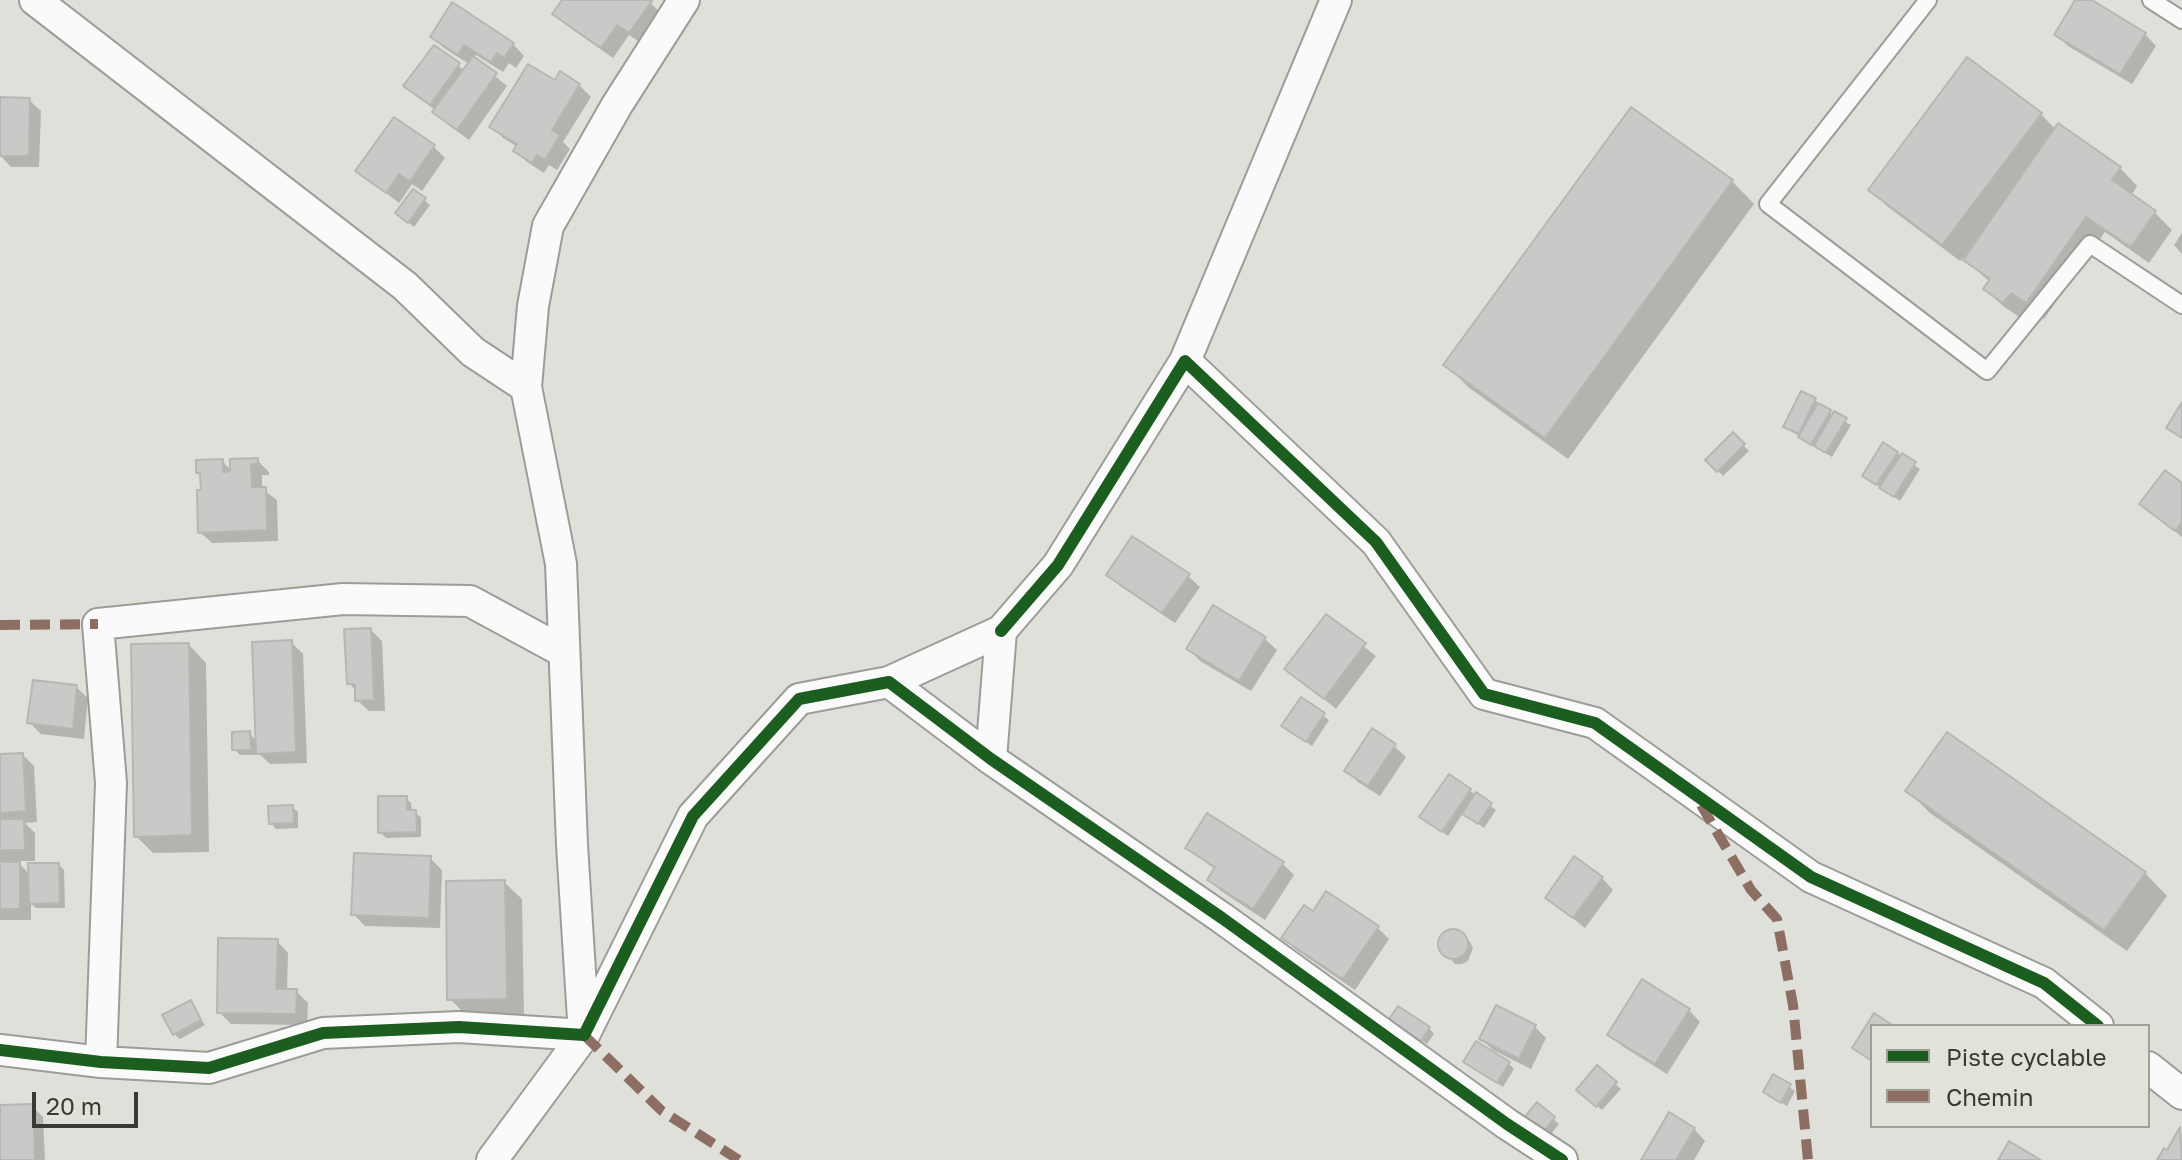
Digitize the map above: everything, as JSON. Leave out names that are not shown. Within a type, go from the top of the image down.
[{"type":"street","points":[[35,0],[405,286],[473,352],[526,387]]},
{"type":"street","points":[[584,1035],[572,845],[561,564],[526,387],[533,306],[548,226],[617,105],[684,0]]},
{"type":"street","points":[[492,1160],[584,1035],[693,816],[799,699],[889,682],[1001,631],[1058,565],[1185,361],[1336,0]]},
{"type":"street","points":[[1185,361],[1376,542],[1484,694],[1595,723],[1811,877],[2044,983],[2095,1024]]},
{"type":"street","points":[[101,1062],[111,783],[98,624],[343,599],[470,601],[564,652]]},
{"type":"street","points":[[991,759],[1001,631]]},
{"type":"street","points":[[889,682],[991,759],[1222,918],[1507,1124],[1562,1160]]},
{"type":"street","points":[[0,1050],[101,1062],[209,1068],[323,1033],[459,1027],[584,1035]]},
{"type":"street","points":[[2150,1069],[2182,1094]]},
{"type":"lane","points":[[1928,0],[1768,204],[1987,371],[2090,244],[2182,305]]},
{"type":"lane","points":[[2151,0],[2182,20]]},
{"type":"building","points":[[562,0],[652,1],[629,33],[617,25],[601,48],[552,14]]},
{"type":"building","points":[[2075,0],[2092,0],[2146,33],[2120,74],[2054,35]]},
{"type":"building","points":[[452,2],[514,43],[504,58],[497,53],[491,62],[464,45],[458,55],[430,37]]},
{"type":"building","points":[[434,45],[460,63],[430,105],[403,86]]},
{"type":"building","points":[[473,56],[497,73],[457,130],[432,112]]},
{"type":"building","points":[[1967,57],[2042,113],[1942,245],[1868,190]]},
{"type":"building","points":[[528,64],[555,80],[560,71],[580,84],[552,130],[560,135],[545,160],[537,155],[532,163],[513,151],[517,144],[489,127]]},
{"type":"building","points":[[0,97],[30,98],[29,156],[0,156]]},
{"type":"building","points":[[1631,107],[1733,180],[1545,438],[1443,365]]},
{"type":"building","points":[[394,117],[435,145],[410,181],[399,174],[386,193],[355,171]]},
{"type":"building","points":[[2058,123],[2121,167],[2112,180],[2156,211],[2131,247],[2086,217],[2026,303],[2011,293],[2003,303],[1983,289],[1990,279],[1963,260]]},
{"type":"building","points":[[413,189],[426,198],[408,223],[395,213]]},
{"type":"building","points":[[1801,391],[1816,398],[1799,434],[1783,427]]},
{"type":"building","points":[[2182,402],[2182,438],[2166,428]]},
{"type":"building","points":[[1818,403],[1831,410],[1811,445],[1798,437]]},
{"type":"building","points":[[1834,411],[1847,418],[1826,453],[1814,446]]},
{"type":"building","points":[[1733,432],[1745,444],[1717,472],[1705,460]]},
{"type":"building","points":[[1883,442],[1898,452],[1876,485],[1862,476]]},
{"type":"building","points":[[1902,453],[1916,462],[1894,497],[1879,488]]},
{"type":"building","points":[[258,458],[258,464],[251,464],[252,487],[266,487],[267,530],[198,533],[197,490],[201,490],[196,460],[223,459],[223,472],[230,471],[230,459]]},
{"type":"building","points":[[2165,470],[2182,483],[2182,522],[2175,531],[2139,504]]},
{"type":"building","points":[[1132,536],[1190,574],[1162,613],[1106,575]]},
{"type":"building","points":[[1213,605],[1266,637],[1239,681],[1186,649]]},
{"type":"building","points":[[1326,614],[1366,643],[1324,699],[1284,669]]},
{"type":"building","points":[[371,628],[374,700],[355,701],[355,684],[347,684],[344,629]]},
{"type":"building","points":[[292,640],[296,752],[256,754],[252,642]]},
{"type":"building","points":[[189,643],[192,835],[134,837],[131,644]]},
{"type":"building","points":[[33,680],[77,685],[73,729],[27,723]]},
{"type":"building","points":[[1301,697],[1325,713],[1306,742],[1281,726]]},
{"type":"building","points":[[1372,728],[1396,744],[1368,786],[1344,771]]},
{"type":"building","points":[[250,731],[251,750],[232,750],[232,732]]},
{"type":"building","points":[[1947,732],[2146,872],[2104,930],[1905,791]]},
{"type":"building","points":[[23,753],[26,811],[0,813],[0,754]]},
{"type":"building","points":[[1449,774],[1471,789],[1442,832],[1419,817]]},
{"type":"building","points":[[1476,792],[1492,803],[1478,824],[1462,814]]},
{"type":"building","points":[[378,796],[407,796],[407,810],[416,810],[417,832],[378,833]]},
{"type":"building","points":[[293,805],[294,823],[269,824],[268,806]]},
{"type":"building","points":[[1207,813],[1284,862],[1253,909],[1207,880],[1215,867],[1185,848]]},
{"type":"building","points":[[0,819],[24,819],[25,850],[0,850]]},
{"type":"building","points":[[354,853],[431,856],[429,918],[351,915]]},
{"type":"building","points":[[1574,856],[1603,877],[1573,918],[1545,898]]},
{"type":"building","points":[[0,862],[20,862],[20,909],[0,909]]},
{"type":"building","points":[[28,863],[59,863],[60,903],[29,904]]},
{"type":"building","points":[[505,880],[507,999],[447,1000],[446,881]]},
{"type":"building","points":[[1326,891],[1379,926],[1343,979],[1281,938],[1304,905],[1313,911]]},
{"type":"building","points":[[1453,929],[1464,933],[1468,944],[1464,955],[1453,959],[1442,955],[1438,944],[1442,933]]},
{"type":"building","points":[[218,938],[278,939],[276,989],[297,989],[296,1014],[217,1013]]},
{"type":"building","points":[[1642,979],[1690,1009],[1655,1064],[1607,1035]]},
{"type":"building","points":[[191,1000],[201,1020],[173,1035],[162,1015]]},
{"type":"building","points":[[1496,1005],[1536,1025],[1519,1059],[1479,1039]]},
{"type":"building","points":[[1398,1006],[1430,1027],[1421,1041],[1389,1019]]},
{"type":"building","points":[[1874,1013],[1891,1024],[1870,1024],[1870,1060],[1852,1048]]},
{"type":"building","points":[[1476,1041],[1510,1062],[1497,1083],[1463,1062]]},
{"type":"building","points":[[1597,1065],[1617,1082],[1596,1107],[1576,1090]]},
{"type":"building","points":[[1773,1074],[1791,1084],[1781,1103],[1763,1092]]},
{"type":"building","points":[[1537,1102],[1555,1117],[1542,1134],[1523,1119]]},
{"type":"building","points":[[33,1104],[35,1160],[0,1160],[0,1105]]},
{"type":"building","points":[[1669,1112],[1695,1128],[1676,1160],[1641,1160]]},
{"type":"building","points":[[2180,1127],[2182,1160],[2157,1160],[2164,1148],[2167,1150]]},
{"type":"building","points":[[2009,1141],[2041,1160],[1998,1160]]},
{"type":"marked path","points":[[0,625],[98,624]]},
{"type":"marked path","points":[[1701,805],[1751,890],[1777,919],[1793,1005],[1808,1160]]},
{"type":"marked path","points":[[584,1035],[662,1111],[739,1160]]},
{"type":"cycle path","points":[[1001,631],[1058,565],[1185,361],[1376,542],[1484,694],[1595,723],[1811,877],[2044,983],[2095,1024]]},
{"type":"cycle path","points":[[0,1050],[101,1062],[209,1068],[323,1033],[459,1027],[584,1035],[693,816],[799,699],[889,682],[991,759],[1222,918],[1507,1124],[1562,1160]]}]
